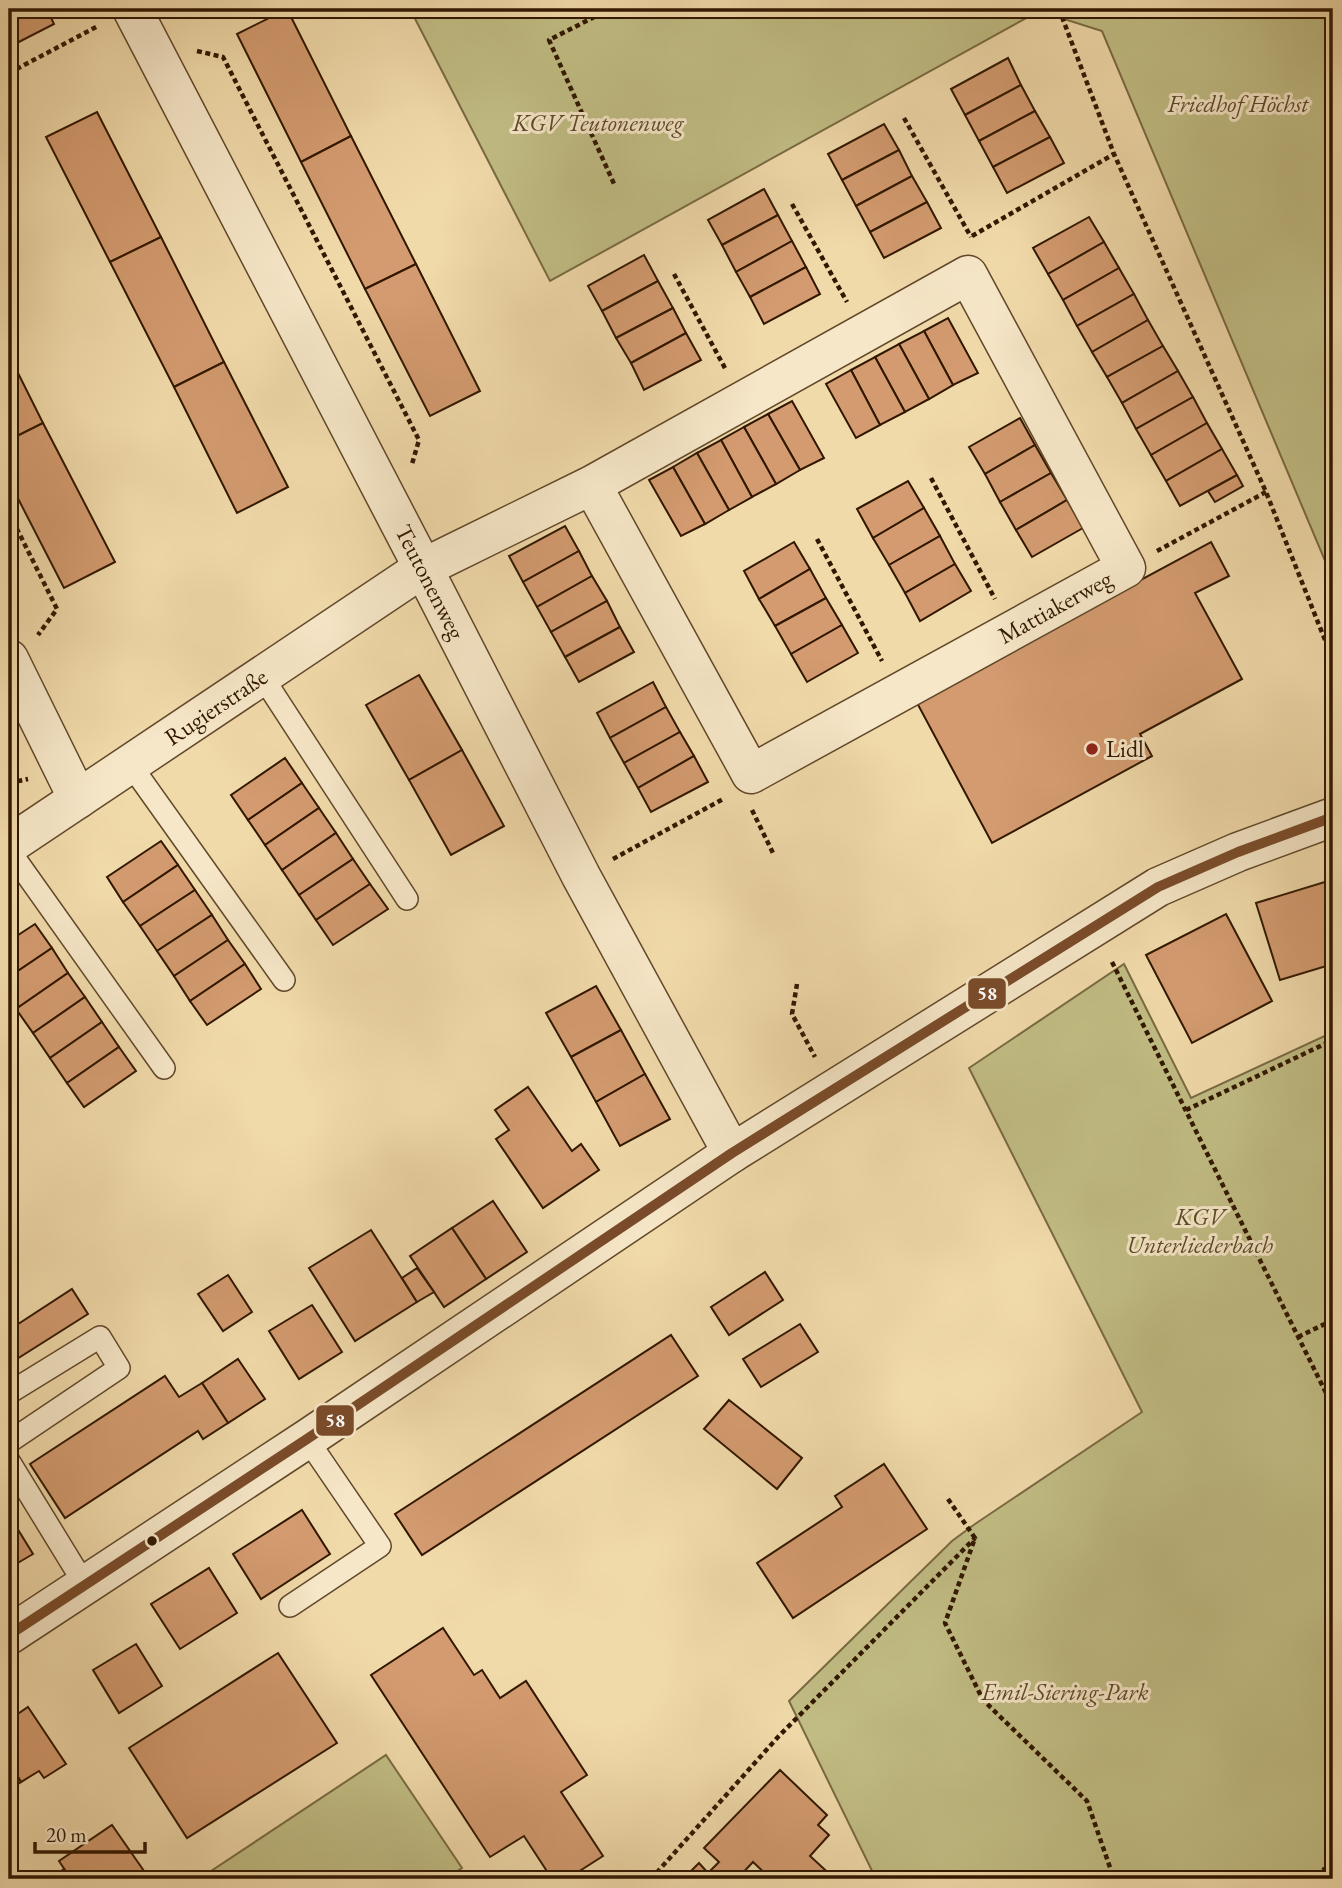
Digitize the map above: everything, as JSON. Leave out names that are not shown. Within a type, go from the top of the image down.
[{"type":"street","name":"Teutonenweg","points":[[129,24],[398,520],[581,876],[732,1153]]},
{"type":"street","points":[[423,568],[592,485],[968,275]]},
{"type":"street","name":"Mattiakerweg","points":[[751,774],[1126,568],[968,275]]},
{"type":"street","points":[[592,485],[751,774]]},
{"type":"street","name":"Rugierstraße","points":[[9,848],[423,568]]},
{"type":"street","points":[[11,663],[78,799]]},
{"type":"street","points":[[9,1635],[307,1439],[732,1153],[1158,887],[1238,852],[1333,817]]},
{"type":"lane","points":[[262,676],[407,899]]},
{"type":"lane","points":[[130,764],[284,980]]},
{"type":"lane","points":[[9,848],[164,1068]]},
{"type":"lane","points":[[9,1393],[100,1337],[119,1368],[9,1443]]},
{"type":"lane","points":[[290,1605],[380,1546],[307,1439]]},
{"type":"lane","points":[[9,1461],[85,1585]]},
{"type":"path","points":[[610,9],[549,40],[615,186]]},
{"type":"path","points":[[1059,9],[1114,154],[1266,492],[1333,660]]},
{"type":"path","points":[[9,73],[129,24],[223,57],[419,440],[398,520]]},
{"type":"path","points":[[904,118],[971,237],[968,275]]},
{"type":"path","points":[[971,237],[1114,154]]},
{"type":"path","points":[[792,204],[865,333]]},
{"type":"path","points":[[674,274],[743,401]]},
{"type":"path","points":[[931,478],[1012,631]]},
{"type":"path","points":[[1126,568],[1266,492]]},
{"type":"path","points":[[9,513],[57,608],[11,663]]},
{"type":"path","points":[[817,540],[899,692]]},
{"type":"path","points":[[581,876],[730,795],[751,774]]},
{"type":"path","points":[[1112,962],[1333,1407]]},
{"type":"path","points":[[797,984],[792,1014],[833,1090]]},
{"type":"path","points":[[1186,1110],[1333,1040]]},
{"type":"path","points":[[1298,1337],[1333,1320]]},
{"type":"path","points":[[948,1499],[975,1538]]},
{"type":"path","points":[[651,1879],[778,1737],[975,1538]]},
{"type":"path","points":[[975,1538],[945,1623],[983,1700],[1087,1801],[1114,1879]]},
{"type":"path","points":[[1308,1879],[1333,1864]]},
{"type":"green space","points":[[410,9],[1333,9],[1333,575],[1102,31],[1039,11],[550,281]]},
{"type":"green space","points":[[1124,964],[1191,1098],[1333,1032],[1333,1879],[876,1879],[789,1701],[952,1541],[1142,1412],[969,1068]]},
{"type":"green space","points":[[386,1755],[462,1868],[446,1879],[212,1879],[208,1873]]},
{"type":"building","points":[[9,9],[47,9],[54,24],[9,47]]},
{"type":"building","points":[[287,9],[351,136],[301,162],[237,34]]},
{"type":"building","points":[[1008,58],[1021,85],[965,115],[951,89]]},
{"type":"building","points":[[1021,85],[1035,111],[979,141],[965,115]]},
{"type":"building","points":[[1035,111],[1050,137],[993,167],[979,141]]},
{"type":"building","points":[[97,112],[161,237],[110,262],[46,137]]},
{"type":"building","points":[[884,124],[899,150],[842,180],[828,154]]},
{"type":"building","points":[[351,136],[416,264],[365,289],[301,162]]},
{"type":"building","points":[[1050,137],[1064,163],[1007,193],[993,167]]},
{"type":"building","points":[[899,150],[912,176],[856,206],[842,180]]},
{"type":"building","points":[[912,176],[927,202],[870,232],[856,206]]},
{"type":"building","points":[[764,189],[778,215],[722,245],[708,220]]},
{"type":"building","points":[[927,202],[941,228],[884,258],[870,232]]},
{"type":"building","points":[[778,215],[792,241],[736,272],[722,245]]},
{"type":"building","points":[[1089,217],[1104,242],[1048,274],[1033,248]]},
{"type":"building","points":[[161,237],[224,362],[174,387],[110,262]]},
{"type":"building","points":[[792,241],[806,267],[750,297],[736,272]]},
{"type":"building","points":[[1104,242],[1119,268],[1063,300],[1048,274]]},
{"type":"building","points":[[644,255],[658,281],[602,311],[588,286]]},
{"type":"building","points":[[416,264],[480,391],[430,416],[365,289]]},
{"type":"building","points":[[806,267],[820,294],[764,324],[750,297]]},
{"type":"building","points":[[1119,268],[1134,294],[1077,326],[1063,300]]},
{"type":"building","points":[[658,281],[673,308],[616,338],[602,311]]},
{"type":"building","points":[[1134,294],[1148,320],[1092,352],[1077,326]]},
{"type":"building","points":[[673,308],[686,333],[631,363],[616,338]]},
{"type":"building","points":[[948,318],[978,373],[953,385],[924,331]]},
{"type":"building","points":[[1148,320],[1163,346],[1107,377],[1092,352]]},
{"type":"building","points":[[924,331],[953,385],[929,399],[899,344]]},
{"type":"building","points":[[686,333],[701,360],[644,390],[631,363]]},
{"type":"building","points":[[899,344],[929,399],[905,412],[875,357]]},
{"type":"building","points":[[1163,346],[1178,371],[1122,403],[1107,377]]},
{"type":"building","points":[[9,355],[43,423],[9,440]]},
{"type":"building","points":[[875,357],[905,412],[880,425],[851,370]]},
{"type":"building","points":[[224,362],[288,487],[237,513],[174,387]]},
{"type":"building","points":[[851,370],[880,425],[856,438],[826,384]]},
{"type":"building","points":[[1178,371],[1193,397],[1136,429],[1122,403]]},
{"type":"building","points":[[1193,397],[1207,423],[1151,455],[1136,429]]},
{"type":"building","points":[[792,401],[824,458],[800,470],[768,414]]},
{"type":"building","points":[[768,414],[800,470],[776,484],[744,427]]},
{"type":"building","points":[[1020,418],[1035,445],[985,474],[969,447]]},
{"type":"building","points":[[43,423],[115,562],[64,588],[9,481],[9,440]]},
{"type":"building","points":[[1207,423],[1222,449],[1166,481],[1151,455]]},
{"type":"building","points":[[744,427],[776,484],[752,497],[721,440]]},
{"type":"building","points":[[721,440],[752,497],[729,510],[697,453]]},
{"type":"building","points":[[1035,445],[1051,473],[1000,502],[985,474]]},
{"type":"building","points":[[1222,449],[1237,475],[1180,506],[1166,481]]},
{"type":"building","points":[[697,453],[729,510],[705,524],[673,467]]},
{"type":"building","points":[[673,467],[705,524],[681,536],[649,480]]},
{"type":"building","points":[[1051,473],[1067,500],[1016,530],[1000,502]]},
{"type":"building","points":[[1237,475],[1243,486],[1215,502],[1208,491]]},
{"type":"building","points":[[908,481],[924,508],[873,538],[857,509]]},
{"type":"building","points":[[1067,500],[1083,528],[1032,557],[1016,530]]},
{"type":"building","points":[[924,508],[940,536],[889,565],[873,538]]},
{"type":"building","points":[[565,526],[579,551],[523,582],[509,556]]},
{"type":"building","points":[[940,536],[955,564],[905,593],[889,565]]},
{"type":"building","points":[[794,542],[810,569],[759,599],[744,571]]},
{"type":"building","points":[[1211,542],[1229,576],[1195,593],[1242,679],[1140,734],[1152,756],[992,843],[916,701]]},
{"type":"building","points":[[579,551],[592,576],[537,607],[523,582]]},
{"type":"building","points":[[955,564],[971,591],[920,621],[905,593]]},
{"type":"building","points":[[810,569],[826,598],[775,626],[759,599]]},
{"type":"building","points":[[592,576],[607,601],[551,632],[537,607]]},
{"type":"building","points":[[826,598],[842,625],[791,654],[775,626]]},
{"type":"building","points":[[607,601],[620,627],[565,657],[551,632]]},
{"type":"building","points":[[842,625],[858,653],[807,682],[791,654]]},
{"type":"building","points":[[620,627],[634,652],[579,682],[565,657]]},
{"type":"building","points":[[419,675],[462,750],[409,780],[366,705]]},
{"type":"building","points":[[653,682],[666,707],[610,738],[597,713]]},
{"type":"building","points":[[666,707],[680,732],[624,763],[610,738]]},
{"type":"building","points":[[680,732],[694,756],[638,788],[624,763]]},
{"type":"building","points":[[462,750],[504,826],[451,855],[409,780]]},
{"type":"building","points":[[694,756],[708,782],[651,812],[638,788]]},
{"type":"building","points":[[285,758],[302,783],[248,820],[231,795]]},
{"type":"building","points":[[302,783],[319,808],[265,845],[248,820]]},
{"type":"building","points":[[319,808],[336,833],[282,870],[265,845]]},
{"type":"building","points":[[336,833],[353,859],[299,895],[282,870]]},
{"type":"building","points":[[161,841],[178,865],[123,902],[107,877]]},
{"type":"building","points":[[353,859],[370,884],[316,920],[299,895]]},
{"type":"building","points":[[178,865],[195,890],[140,926],[123,902]]},
{"type":"building","points":[[1328,881],[1333,898],[1333,964],[1280,980],[1256,903]]},
{"type":"building","points":[[370,884],[388,909],[333,945],[316,920]]},
{"type":"building","points":[[195,890],[212,915],[157,951],[140,926]]},
{"type":"building","points":[[1226,914],[1272,1001],[1192,1043],[1146,955]]},
{"type":"building","points":[[212,915],[228,940],[174,976],[157,951]]},
{"type":"building","points":[[35,924],[52,948],[9,977],[9,941]]},
{"type":"building","points":[[228,940],[245,964],[190,1001],[174,976]]},
{"type":"building","points":[[52,948],[68,973],[16,1009],[9,998],[9,977]]},
{"type":"building","points":[[245,964],[261,989],[207,1025],[190,1001]]},
{"type":"building","points":[[68,973],[85,997],[33,1033],[16,1009]]},
{"type":"building","points":[[596,986],[621,1030],[571,1057],[546,1013]]},
{"type":"building","points":[[85,997],[102,1022],[50,1058],[33,1033]]},
{"type":"building","points":[[102,1022],[119,1047],[67,1083],[50,1058]]},
{"type":"building","points":[[621,1030],[645,1074],[596,1102],[571,1057]]},
{"type":"building","points":[[119,1047],[136,1071],[84,1107],[67,1083]]},
{"type":"building","points":[[645,1074],[670,1119],[620,1146],[596,1102]]},
{"type":"building","points":[[528,1087],[572,1151],[581,1144],[599,1170],[543,1208],[496,1139],[509,1130],[495,1110]]},
{"type":"building","points":[[493,1201],[527,1252],[486,1279],[452,1228]]},
{"type":"building","points":[[452,1228],[486,1279],[444,1307],[410,1256]]},
{"type":"building","points":[[371,1230],[417,1302],[355,1341],[309,1268]]},
{"type":"building","points":[[417,1268],[434,1292],[417,1302],[402,1278]]},
{"type":"building","points":[[765,1272],[783,1300],[729,1335],[711,1307]]},
{"type":"building","points":[[228,1275],[252,1312],[223,1331],[198,1294]]},
{"type":"building","points":[[72,1289],[88,1314],[9,1364],[9,1330]]},
{"type":"building","points":[[312,1305],[342,1352],[299,1379],[269,1331]]},
{"type":"building","points":[[800,1324],[818,1352],[761,1387],[743,1359]]},
{"type":"building","points":[[671,1335],[698,1376],[422,1555],[395,1514]]},
{"type":"building","points":[[238,1359],[265,1399],[228,1423],[202,1383]]},
{"type":"building","points":[[165,1376],[179,1397],[202,1383],[228,1423],[203,1439],[198,1431],[65,1518],[30,1464]]},
{"type":"building","points":[[729,1400],[802,1458],[777,1489],[704,1429]]},
{"type":"building","points":[[884,1464],[927,1529],[793,1618],[757,1563],[842,1507],[835,1496]]},
{"type":"building","points":[[302,1510],[330,1554],[261,1599],[233,1554]]},
{"type":"building","points":[[9,1515],[33,1554],[9,1568]]},
{"type":"building","points":[[209,1568],[237,1613],[180,1649],[151,1604]]},
{"type":"building","points":[[443,1628],[474,1675],[482,1670],[500,1698],[526,1681],[587,1775],[561,1792],[603,1856],[567,1879],[552,1879],[524,1836],[490,1857],[371,1675]]},
{"type":"building","points":[[136,1644],[162,1686],[119,1713],[93,1670]]},
{"type":"building","points":[[278,1653],[337,1743],[187,1838],[129,1748]]},
{"type":"building","points":[[28,1707],[66,1764],[44,1778],[39,1771],[21,1782],[9,1762],[9,1720]]},
{"type":"building","points":[[9,1762],[21,1782],[9,1790]]},
{"type":"building","points":[[780,1770],[827,1815],[818,1825],[829,1835],[810,1856],[835,1879],[771,1879],[753,1862],[737,1879],[715,1879],[708,1873],[719,1862],[704,1848]]},
{"type":"building","points":[[112,1825],[144,1871],[132,1879],[71,1879],[59,1861]]},
{"type":"building","points":[[699,1863],[715,1879],[683,1879]]},
{"type":"building","points":[[64,1869],[71,1879],[49,1879]]},
{"type":"transit line","name":"58","points":[[9,1635],[307,1439],[732,1153],[1158,887],[1238,852],[1333,817]]},
{"type":"place","name":"Lidl","points":[[1092,749]]},
{"type":"park label","name":"Friedhof Höchst","points":[[1238,104]]},
{"type":"park label","name":"KGV Teutonenweg","points":[[598,123]]},
{"type":"park label","name":"KGV Unterliederbach","points":[[1200,1231]]},
{"type":"park label","name":"Emil-Siering-Park","points":[[1065,1692]]}]
